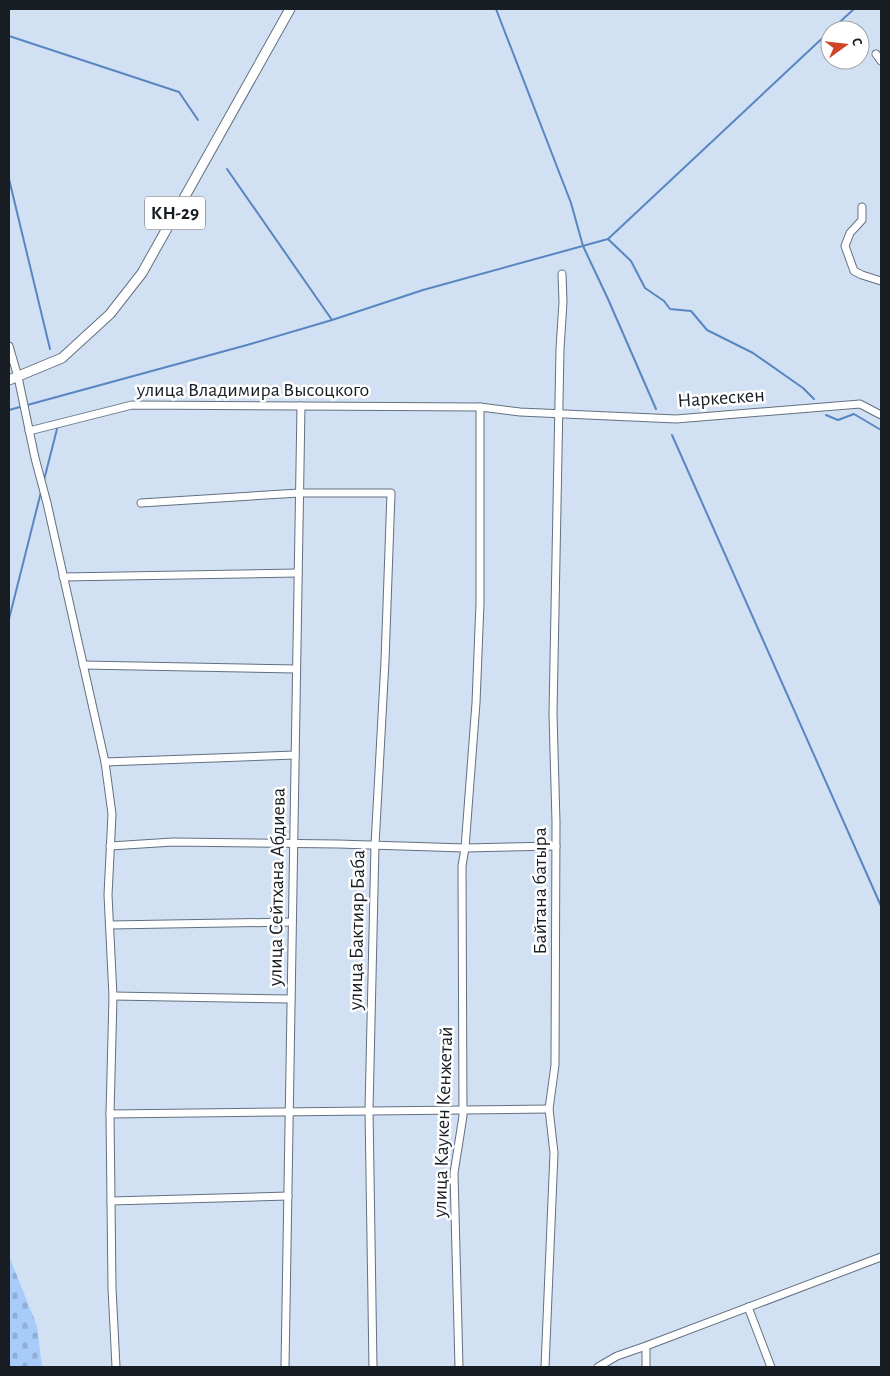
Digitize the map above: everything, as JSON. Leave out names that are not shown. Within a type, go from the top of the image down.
[{"type":"main road","name":"КН-29","points":[[13,378],[62,358],[110,314],[142,273],[290,9]]},
{"type":"street","points":[[876,54],[881,61]]},
{"type":"street","points":[[862,207],[862,220],[850,233],[845,246],[854,271],[862,276],[881,281]]},
{"type":"street","name":"Байтана батыра","points":[[545,1367],[554,1153],[549,1109],[555,1065],[556,846],[554,707],[560,349],[563,302],[562,274]]},
{"type":"street","points":[[9,346],[13,378],[25,414],[47,503],[105,762],[112,814],[108,895],[113,996],[110,1114],[112,1288],[116,1367]]},
{"type":"street","name":"Наркескен","points":[[559,414],[676,418],[860,404],[881,415]]},
{"type":"street","name":"улица Владимира Высоцкого","points":[[29,431],[132,405],[480,407],[559,414]]},
{"type":"street","name":"улица Сейтхана Абдиева","points":[[285,1367],[301,406]]},
{"type":"street","points":[[465,848],[476,703],[480,603],[480,407]]},
{"type":"street","points":[[141,503],[299,493]]},
{"type":"street","name":"улица Бактияр Баба","points":[[299,493],[391,493],[385,661],[375,845],[369,1110],[373,1367]]},
{"type":"street","points":[[63,577],[298,573]]},
{"type":"street","points":[[83,665],[296,669]]},
{"type":"street","points":[[105,762],[295,755]]},
{"type":"street","points":[[110,846],[173,842],[465,848],[556,846]]},
{"type":"street","name":"улица Каукен Кенжетай","points":[[459,1367],[454,1173],[463,1109],[462,866],[465,848]]},
{"type":"street","points":[[110,925],[292,922]]},
{"type":"street","points":[[113,996],[291,999]]},
{"type":"street","points":[[110,1114],[549,1109]]},
{"type":"street","points":[[111,1201],[288,1196]]},
{"type":"street","points":[[598,1367],[617,1356],[881,1257]]},
{"type":"street","points":[[748,1307],[771,1367]]},
{"type":"street","points":[[646,1346],[646,1367]]},
{"type":"green space","points":[[9,1256],[37,1326],[42,1367],[9,1367]]},
{"type":"waterway","points":[[496,9],[571,203],[583,246],[656,409]]},
{"type":"waterway","points":[[842,20],[854,9]]},
{"type":"waterway","points":[[9,36],[179,92],[198,120]]},
{"type":"waterway","points":[[9,410],[247,345],[423,290],[608,239],[820,40]]},
{"type":"waterway","points":[[227,169],[332,320]]},
{"type":"waterway","points":[[9,179],[50,349]]},
{"type":"waterway","points":[[608,239],[631,261],[645,288],[664,301],[670,309],[691,311],[707,330],[753,353],[803,388],[814,399]]},
{"type":"waterway","points":[[826,415],[838,420],[854,414],[881,430]]},
{"type":"waterway","points":[[44,480],[57,429]]},
{"type":"waterway","points":[[672,435],[881,906]]},
{"type":"waterway","points":[[9,619],[41,492]]}]
